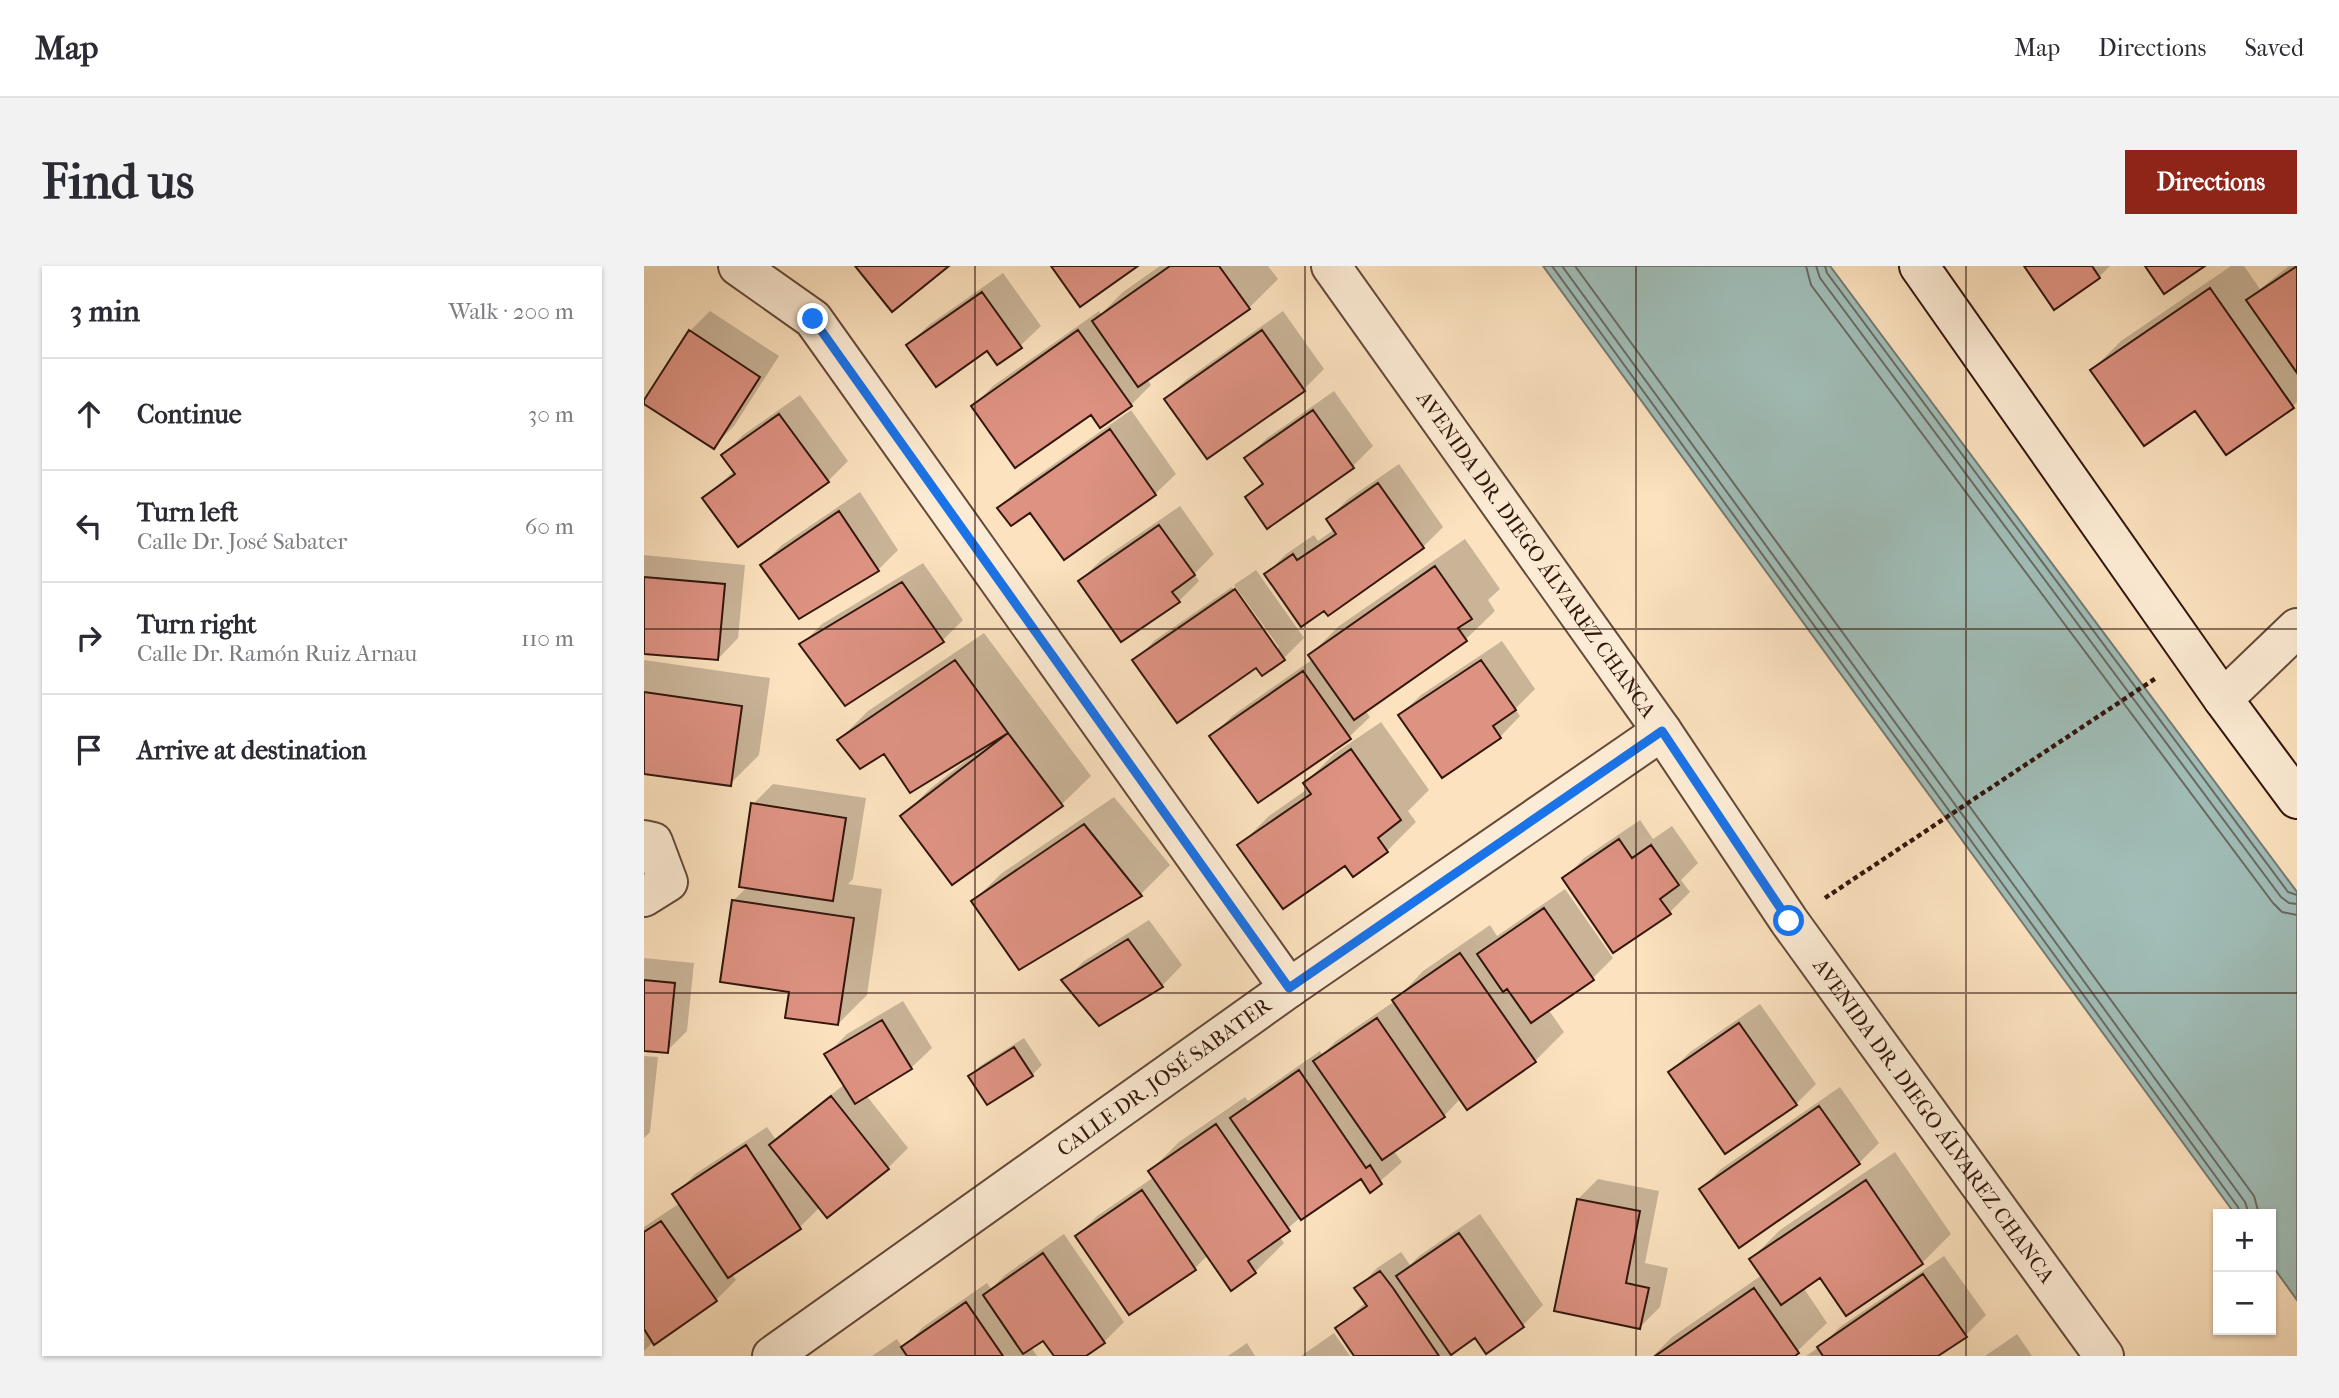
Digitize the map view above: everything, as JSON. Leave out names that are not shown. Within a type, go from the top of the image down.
[{"type":"street","points":[[738,266],[813,319],[1289,988]]},
{"type":"street","name":"AVENIDA DR. DIEGO ÁLVAREZ CHANCA","points":[[1331,266],[1662,731],[1789,921],[2104,1356]]},
{"type":"street","points":[[1919,266],[2223,699],[2297,799]]},
{"type":"street","points":[[2223,699],[2297,628]]},
{"type":"street","name":"CALLE DR. JOSÉ SABATER","points":[[772,1356],[1289,988],[1662,731]]},
{"type":"street","points":[[644,840],[653,842],[668,882],[644,897]]},
{"type":"path","points":[[1789,921],[2156,677]]},
{"type":"water","points":[[1543,266],[1830,266],[2297,892],[2297,1300],[2276,1271],[2276,1209],[2231,1209]]},
{"type":"building","points":[[855,266],[949,266],[892,312]]},
{"type":"building","points":[[1051,266],[1138,266],[1080,307]]},
{"type":"building","points":[[1170,266],[1219,266],[1250,309],[1138,387],[1092,321]]},
{"type":"building","points":[[2024,266],[2092,266],[2100,278],[2054,310]]},
{"type":"building","points":[[2145,266],[2205,266],[2164,294]]},
{"type":"building","points":[[2297,266],[2297,373],[2246,300]]},
{"type":"building","points":[[2210,288],[2294,408],[2226,455],[2195,411],[2144,446],[2090,370]]},
{"type":"building","points":[[982,292],[1022,348],[997,365],[987,351],[936,387],[906,345]]},
{"type":"building","points":[[689,330],[760,377],[714,449],[644,404]]},
{"type":"building","points":[[1078,330],[1132,406],[1100,428],[1091,415],[1015,468],[971,406]]},
{"type":"building","points":[[1262,330],[1305,391],[1207,459],[1164,399]]},
{"type":"building","points":[[1313,410],[1354,468],[1267,529],[1245,497],[1263,484],[1244,458]]},
{"type":"building","points":[[779,414],[829,482],[738,547],[702,498],[735,474],[721,455]]},
{"type":"building","points":[[1110,429],[1156,495],[1064,560],[1030,513],[1011,526],[997,508]]},
{"type":"building","points":[[1378,483],[1424,548],[1328,616],[1324,611],[1301,627],[1264,574],[1293,554],[1297,560],[1336,534],[1326,519]]},
{"type":"building","points":[[839,511],[879,571],[799,619],[760,565]]},
{"type":"building","points":[[1159,525],[1195,575],[1172,592],[1180,602],[1121,642],[1078,581]]},
{"type":"building","points":[[1435,566],[1472,619],[1458,628],[1467,641],[1354,720],[1308,655]]},
{"type":"building","points":[[644,577],[725,584],[718,660],[644,654]]},
{"type":"building","points":[[902,582],[944,642],[845,706],[799,644]]},
{"type":"building","points":[[1235,589],[1285,660],[1262,676],[1256,668],[1177,723],[1132,660]]},
{"type":"building","points":[[955,660],[1008,733],[910,793],[884,754],[860,769],[837,740]]},
{"type":"building","points":[[1481,660],[1516,710],[1493,726],[1501,738],[1442,778],[1398,715]]},
{"type":"building","points":[[1303,671],[1351,739],[1258,803],[1209,736]]},
{"type":"building","points":[[644,692],[742,706],[731,786],[644,774]]},
{"type":"building","points":[[1008,733],[1063,806],[952,885],[900,816]]},
{"type":"building","points":[[1351,749],[1401,820],[1378,838],[1388,852],[1353,877],[1345,866],[1283,909],[1237,845],[1311,794],[1303,783]]},
{"type":"building","points":[[751,803],[846,818],[833,901],[739,887]]},
{"type":"building","points":[[1084,824],[1142,896],[1019,970],[971,901]]},
{"type":"building","points":[[1619,839],[1632,858],[1651,845],[1679,885],[1660,899],[1671,914],[1613,953],[1562,878]]},
{"type":"building","points":[[732,900],[854,918],[838,1025],[785,1018],[789,992],[720,982]]},
{"type":"building","points":[[1544,908],[1594,980],[1531,1023],[1507,989],[1503,992],[1477,954]]},
{"type":"building","points":[[1128,939],[1163,987],[1099,1026],[1061,980]]},
{"type":"building","points":[[1460,953],[1536,1062],[1467,1110],[1392,1000]]},
{"type":"building","points":[[644,980],[675,983],[668,1053],[644,1051]]},
{"type":"building","points":[[1377,1018],[1445,1117],[1382,1160],[1313,1061]]},
{"type":"building","points":[[882,1020],[912,1069],[855,1104],[824,1054]]},
{"type":"building","points":[[1739,1023],[1797,1105],[1725,1154],[1668,1072]]},
{"type":"building","points":[[1014,1047],[1033,1076],[987,1105],[968,1076]]},
{"type":"building","points":[[1299,1070],[1366,1168],[1370,1165],[1382,1184],[1370,1193],[1361,1179],[1301,1220],[1230,1118]]},
{"type":"building","points":[[831,1096],[889,1169],[827,1218],[769,1145]]},
{"type":"building","points":[[1819,1106],[1860,1164],[1739,1248],[1699,1189]]},
{"type":"building","points":[[1216,1124],[1290,1231],[1248,1261],[1256,1273],[1231,1291],[1148,1171]]},
{"type":"building","points":[[746,1145],[801,1229],[728,1278],[672,1194]]},
{"type":"building","points":[[1866,1180],[1923,1264],[1846,1316],[1820,1278],[1781,1305],[1749,1259]]},
{"type":"building","points":[[1142,1190],[1196,1270],[1129,1315],[1075,1236]]},
{"type":"building","points":[[1577,1199],[1640,1211],[1626,1283],[1649,1288],[1640,1329],[1554,1311]]},
{"type":"building","points":[[661,1221],[717,1301],[654,1345],[644,1329],[644,1232]]},
{"type":"building","points":[[1459,1233],[1524,1327],[1486,1354],[1475,1338],[1451,1355],[1396,1276]]},
{"type":"building","points":[[1043,1253],[1105,1343],[1086,1356],[1054,1356],[1043,1341],[1023,1354],[983,1295]]},
{"type":"building","points":[[1380,1271],[1439,1356],[1354,1356],[1335,1328],[1367,1306],[1354,1288]]},
{"type":"building","points":[[1923,1274],[1967,1337],[1938,1356],[1823,1356],[1817,1347]]},
{"type":"building","points":[[1754,1288],[1799,1353],[1795,1356],[1655,1356]]},
{"type":"building","points":[[966,1302],[1003,1356],[907,1356],[901,1347]]},
{"type":"route","points":[[813,319],[1289,988],[1662,731],[1789,921]]}]
